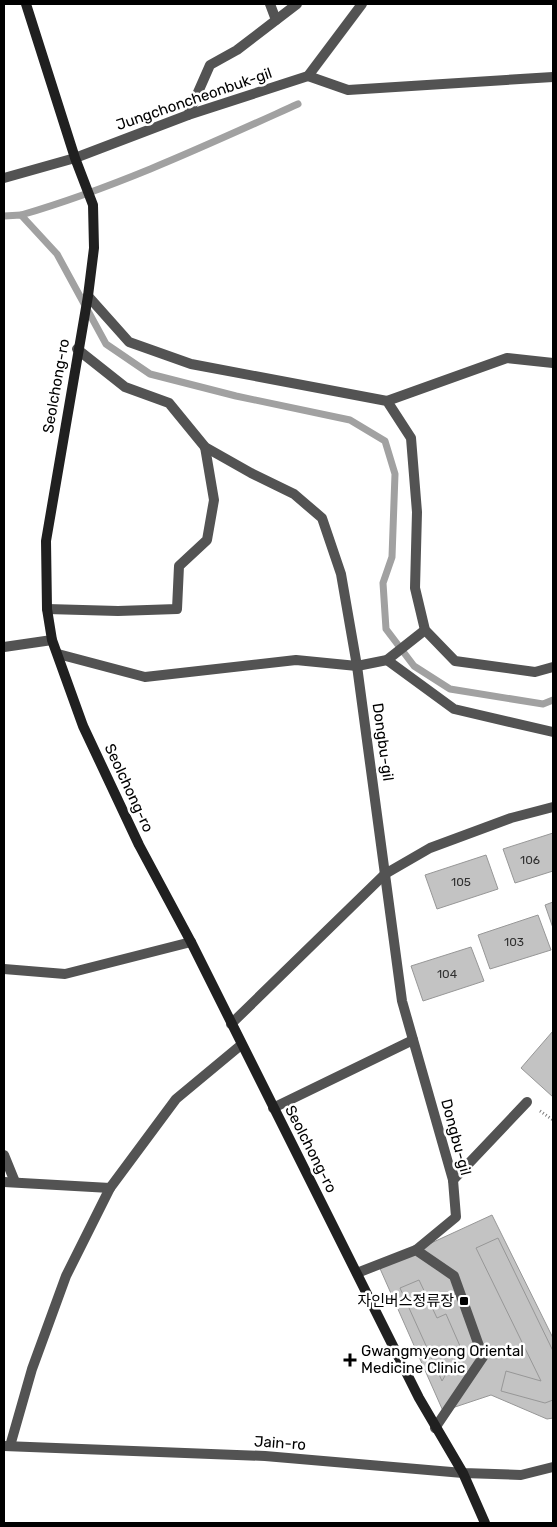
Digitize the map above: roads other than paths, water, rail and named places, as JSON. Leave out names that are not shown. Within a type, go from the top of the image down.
[{"type":"main road","name":"Seolchong-ro","points":[[26,4],[75,158],[93,205],[94,248],[88,296],[77,349],[46,541],[47,609],[52,640],[83,726],[139,845],[191,942],[241,1045],[435,1428],[462,1473],[485,1523]]},
{"type":"street","points":[[270,4],[276,20]]},
{"type":"street","points":[[188,115],[210,65],[237,50],[297,4]]},
{"type":"street","points":[[362,4],[308,76],[348,90],[553,77]]},
{"type":"street","name":"Jungchoncheonbuk-gil","points":[[4,178],[75,158],[188,115],[308,76]]},
{"type":"street","points":[[88,296],[130,342],[191,364],[387,401],[507,358],[553,363]]},
{"type":"street","name":"Dongbu-gil","points":[[77,349],[126,387],[169,403],[205,447],[251,473],[294,494],[322,518],[340,574],[357,666],[402,1001],[453,1180],[456,1216],[416,1250]]},
{"type":"street","points":[[387,401],[411,438],[417,512],[415,588],[425,630],[455,661],[535,672],[553,667]]},
{"type":"street","points":[[47,609],[118,611],[177,608],[179,566],[206,540],[214,500],[205,447]]},
{"type":"street","points":[[58,654],[145,677],[296,660],[357,666],[387,660],[425,630]]},
{"type":"street","points":[[4,647],[52,640]]},
{"type":"street","points":[[387,660],[454,709],[553,732]]},
{"type":"street","points":[[231,1024],[385,874],[430,848],[511,818],[553,807]]},
{"type":"street","points":[[4,969],[65,974],[191,942]]},
{"type":"street","points":[[273,1108],[413,1040]]},
{"type":"street","points":[[7,1446],[32,1369],[66,1276],[110,1188],[176,1099],[241,1045]]},
{"type":"street","points":[[453,1180],[527,1102]]},
{"type":"street","points":[[4,1156],[15,1182]]},
{"type":"street","points":[[4,1182],[110,1188]]},
{"type":"street","points":[[357,1272],[416,1250],[454,1276],[483,1357],[435,1428]]},
{"type":"street","name":"Jain-ro","points":[[7,1446],[265,1456],[462,1473],[521,1475],[553,1467]]},
{"type":"waterway","points":[[21,215],[92,192],[127,178],[196,150],[298,104]]},
{"type":"waterway","points":[[4,216],[21,215],[57,254],[106,344],[150,374],[236,396],[350,420],[385,441],[395,474],[392,557],[383,583],[386,629],[414,666],[450,689],[543,704],[553,700]]},
{"type":"place","name":"자인버스정류장","points":[[464,1301]]},
{"type":"place","name":"Gwangmyeong Oriental Medicine Clinic","points":[[350,1360]]}]
